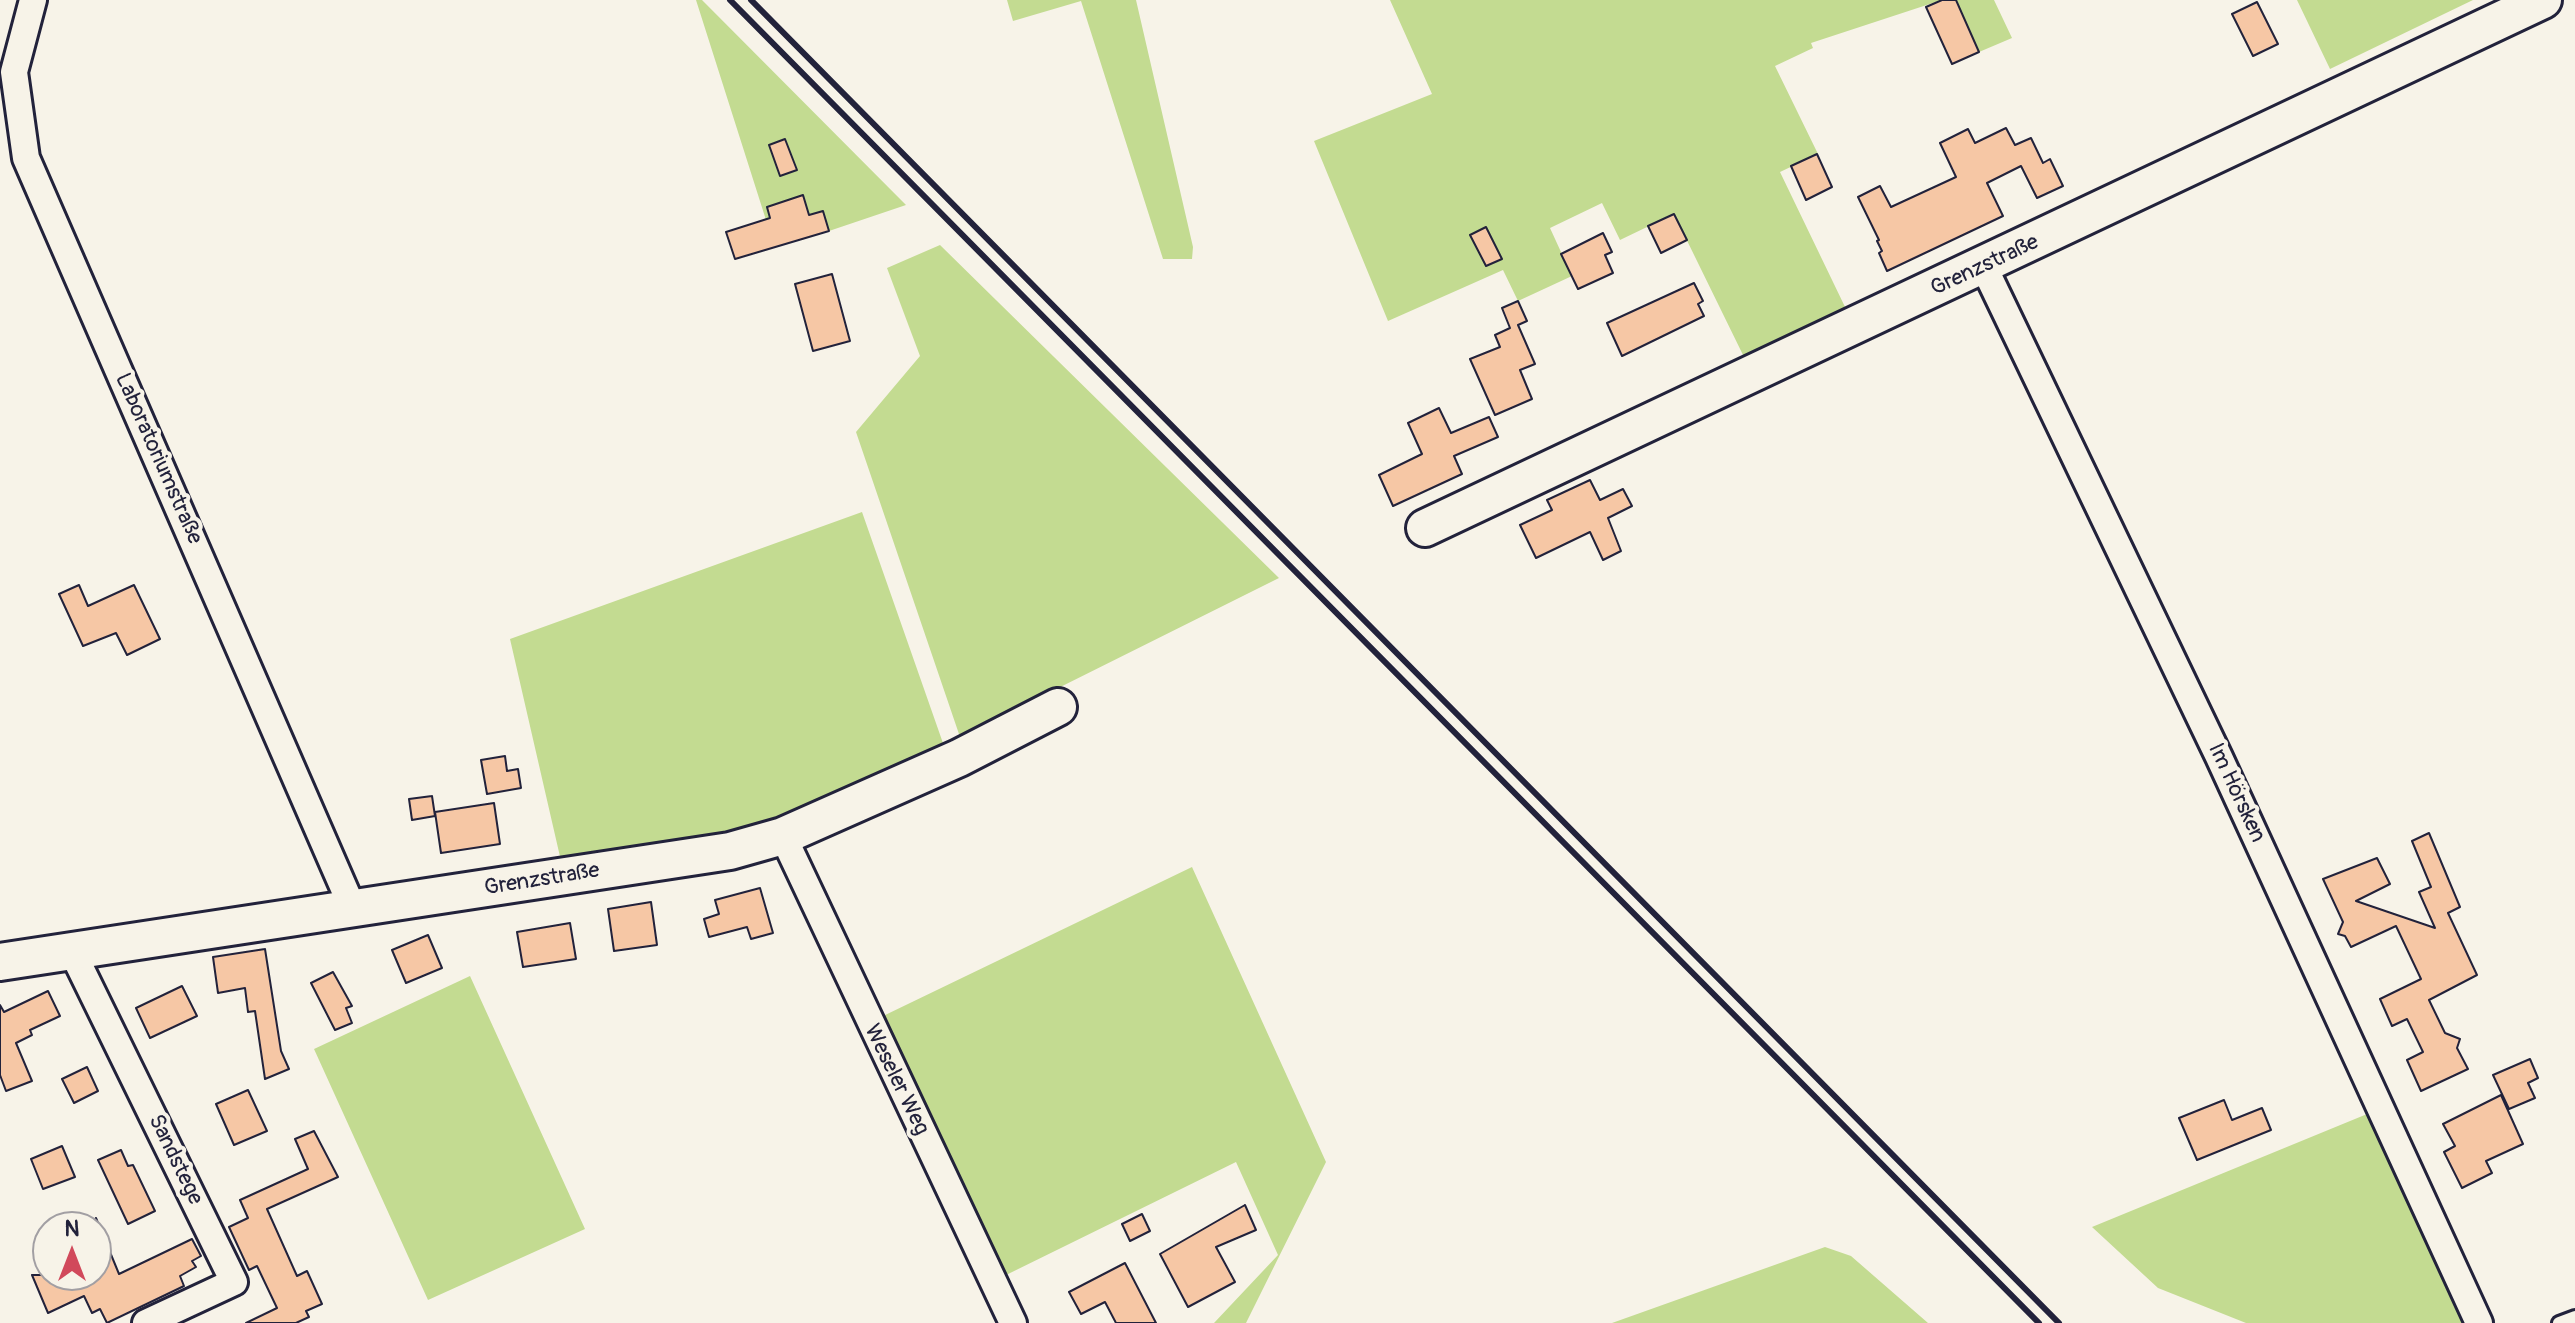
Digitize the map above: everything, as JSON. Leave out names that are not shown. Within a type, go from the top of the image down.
[{"type":"street","name":"Laboratoriumstraße","points":[[33,0],[14,72],[26,158],[353,909]]},
{"type":"street","name":"Grenzstraße","points":[[1425,528],[1984,267],[2543,0]]},
{"type":"street","name":"Im Hörsken","points":[[1984,267],[2225,771],[2479,1323]]},
{"type":"street","name":"Grenzstraße","points":[[0,962],[730,851],[783,836],[959,758],[1058,707]]},
{"type":"street","name":"Weseler Weg","points":[[783,836],[1013,1323]]},
{"type":"street","name":"Sandstege","points":[[72,951],[234,1282],[146,1323]]},
{"type":"lane","points":[[2559,1323],[2575,1317]]},
{"type":"green space","points":[[696,0],[702,0],[906,205],[829,231],[823,211],[809,215],[803,196],[767,207],[770,218],[766,220]]},
{"type":"green space","points":[[1007,0],[1136,0],[1193,247],[1192,259],[1163,259],[1081,1],[1013,21]]},
{"type":"green space","points":[[1390,0],[1942,0],[1811,43],[1813,48],[1775,66],[1818,154],[1780,172],[1846,309],[1744,357],[1674,214],[1620,240],[1602,203],[1550,228],[1572,276],[1518,301],[1503,270],[1388,321],[1314,141],[1432,94]]},
{"type":"green space","points":[[1956,0],[1994,0],[2012,38],[1979,52]]},
{"type":"green space","points":[[2297,0],[2473,0],[2330,69]]},
{"type":"green space","points":[[940,245],[1279,578],[960,737],[856,432],[920,356],[887,268]]},
{"type":"green space","points":[[862,512],[944,746],[769,829],[561,861],[510,639]]},
{"type":"green space","points":[[1192,867],[1326,1162],[1246,1323],[1214,1323],[1278,1255],[1236,1162],[1004,1276],[881,1017]]},
{"type":"green space","points":[[470,976],[585,1229],[428,1300],[314,1049]]},
{"type":"green space","points":[[2372,1112],[2463,1323],[2246,1323],[2158,1288],[2092,1227]]},
{"type":"green space","points":[[1825,1247],[1851,1256],[1928,1323],[1612,1323]]},
{"type":"building","points":[[1942,0],[1956,0],[1979,52],[1952,64],[1926,7]]},
{"type":"building","points":[[2257,2],[2278,44],[2253,56],[2232,14]]},
{"type":"building","points":[[2006,128],[2015,145],[2031,138],[2043,163],[2050,159],[2063,186],[2037,198],[2021,166],[1987,183],[2003,216],[1887,271],[1879,253],[1882,251],[1879,240],[1858,197],[1880,186],[1891,207],[1956,177],[1940,143],[1968,129],[1975,143]]},
{"type":"building","points":[[785,139],[797,170],[780,176],[769,145]]},
{"type":"building","points":[[1817,154],[1832,187],[1806,200],[1791,166]]},
{"type":"building","points":[[803,195],[809,215],[823,211],[829,231],[735,259],[726,232],[770,218],[767,207]]},
{"type":"building","points":[[1674,214],[1687,240],[1661,253],[1648,226]]},
{"type":"building","points":[[1486,227],[1502,259],[1486,266],[1470,235]]},
{"type":"building","points":[[1603,233],[1612,252],[1605,255],[1613,273],[1578,289],[1561,254]]},
{"type":"building","points":[[832,274],[850,341],[813,351],[795,284]]},
{"type":"building","points":[[1694,283],[1703,301],[1698,304],[1704,316],[1622,356],[1607,323]]},
{"type":"building","points":[[1518,301],[1527,321],[1518,325],[1535,364],[1520,370],[1532,399],[1495,415],[1470,359],[1500,347],[1495,335],[1510,328],[1502,308]]},
{"type":"building","points":[[1439,408],[1451,433],[1489,417],[1498,437],[1454,456],[1462,474],[1393,506],[1379,475],[1422,454],[1408,423]]},
{"type":"building","points":[[1590,480],[1600,500],[1623,489],[1632,506],[1608,518],[1621,551],[1603,560],[1590,532],[1536,558],[1520,525],[1552,510],[1547,500]]},
{"type":"building","points":[[79,585],[88,606],[134,585],[160,639],[127,655],[116,633],[83,646],[59,594]]},
{"type":"building","points":[[505,756],[507,771],[518,769],[521,788],[487,794],[481,760]]},
{"type":"building","points":[[432,796],[435,816],[412,820],[409,799]]},
{"type":"building","points":[[494,803],[500,844],[441,853],[435,812]]},
{"type":"building","points":[[2429,833],[2460,907],[2448,913],[2477,975],[2429,1000],[2445,1033],[2460,1039],[2457,1048],[2468,1069],[2421,1091],[2407,1060],[2423,1052],[2407,1019],[2392,1026],[2380,999],[2421,979],[2396,926],[2351,947],[2345,936],[2338,934],[2343,922],[2323,879],[2377,858],[2390,884],[2356,901],[2435,928],[2419,892],[2431,887],[2412,841]]},
{"type":"building","points":[[760,888],[773,933],[751,939],[747,927],[709,937],[704,919],[719,914],[715,900]]},
{"type":"building","points":[[651,902],[657,945],[614,951],[608,909]]},
{"type":"building","points":[[570,923],[576,959],[523,967],[517,932]]},
{"type":"building","points":[[428,935],[442,968],[406,983],[392,950]]},
{"type":"building","points":[[265,949],[281,1051],[289,1069],[265,1079],[255,1011],[248,1012],[245,988],[218,993],[213,957]]},
{"type":"building","points":[[333,972],[352,1006],[346,1008],[352,1023],[335,1030],[311,983]]},
{"type":"building","points":[[182,986],[197,1016],[150,1038],[136,1008]]},
{"type":"building","points":[[48,991],[60,1016],[30,1030],[32,1035],[16,1043],[32,1081],[6,1091],[0,1075],[0,1005],[4,1012]]},
{"type":"building","points":[[2530,1059],[2538,1078],[2528,1083],[2535,1098],[2509,1109],[2493,1075]]},
{"type":"building","points":[[87,1067],[98,1091],[74,1103],[62,1079]]},
{"type":"building","points":[[248,1090],[267,1131],[234,1145],[216,1104]]},
{"type":"building","points":[[2501,1095],[2523,1144],[2486,1161],[2492,1173],[2462,1188],[2444,1152],[2455,1146],[2443,1124]]},
{"type":"building","points":[[2224,1100],[2232,1120],[2262,1108],[2271,1130],[2197,1160],[2179,1118]]},
{"type":"building","points":[[314,1131],[338,1177],[267,1209],[297,1276],[307,1271],[322,1304],[306,1311],[309,1317],[296,1323],[246,1323],[277,1308],[257,1266],[249,1270],[229,1227],[248,1218],[240,1200],[308,1169],[295,1139]]},
{"type":"building","points":[[62,1146],[75,1177],[43,1189],[31,1159]]},
{"type":"building","points":[[121,1150],[128,1166],[133,1165],[155,1211],[128,1224],[98,1160]]},
{"type":"building","points":[[1245,1205],[1256,1230],[1216,1247],[1235,1282],[1188,1307],[1160,1254]]},
{"type":"building","points":[[1142,1214],[1150,1231],[1130,1241],[1122,1224]]},
{"type":"building","points":[[192,1239],[201,1256],[192,1261],[196,1267],[180,1276],[184,1286],[107,1323],[100,1309],[92,1313],[84,1296],[48,1313],[39,1291],[112,1291],[112,1257],[119,1274]]},
{"type":"building","points":[[1125,1263],[1156,1323],[1116,1323],[1105,1302],[1081,1314],[1069,1292]]},
{"type":"railway","points":[[730,0],[2039,1323]]},
{"type":"railway","points":[[751,0],[2059,1323]]}]
